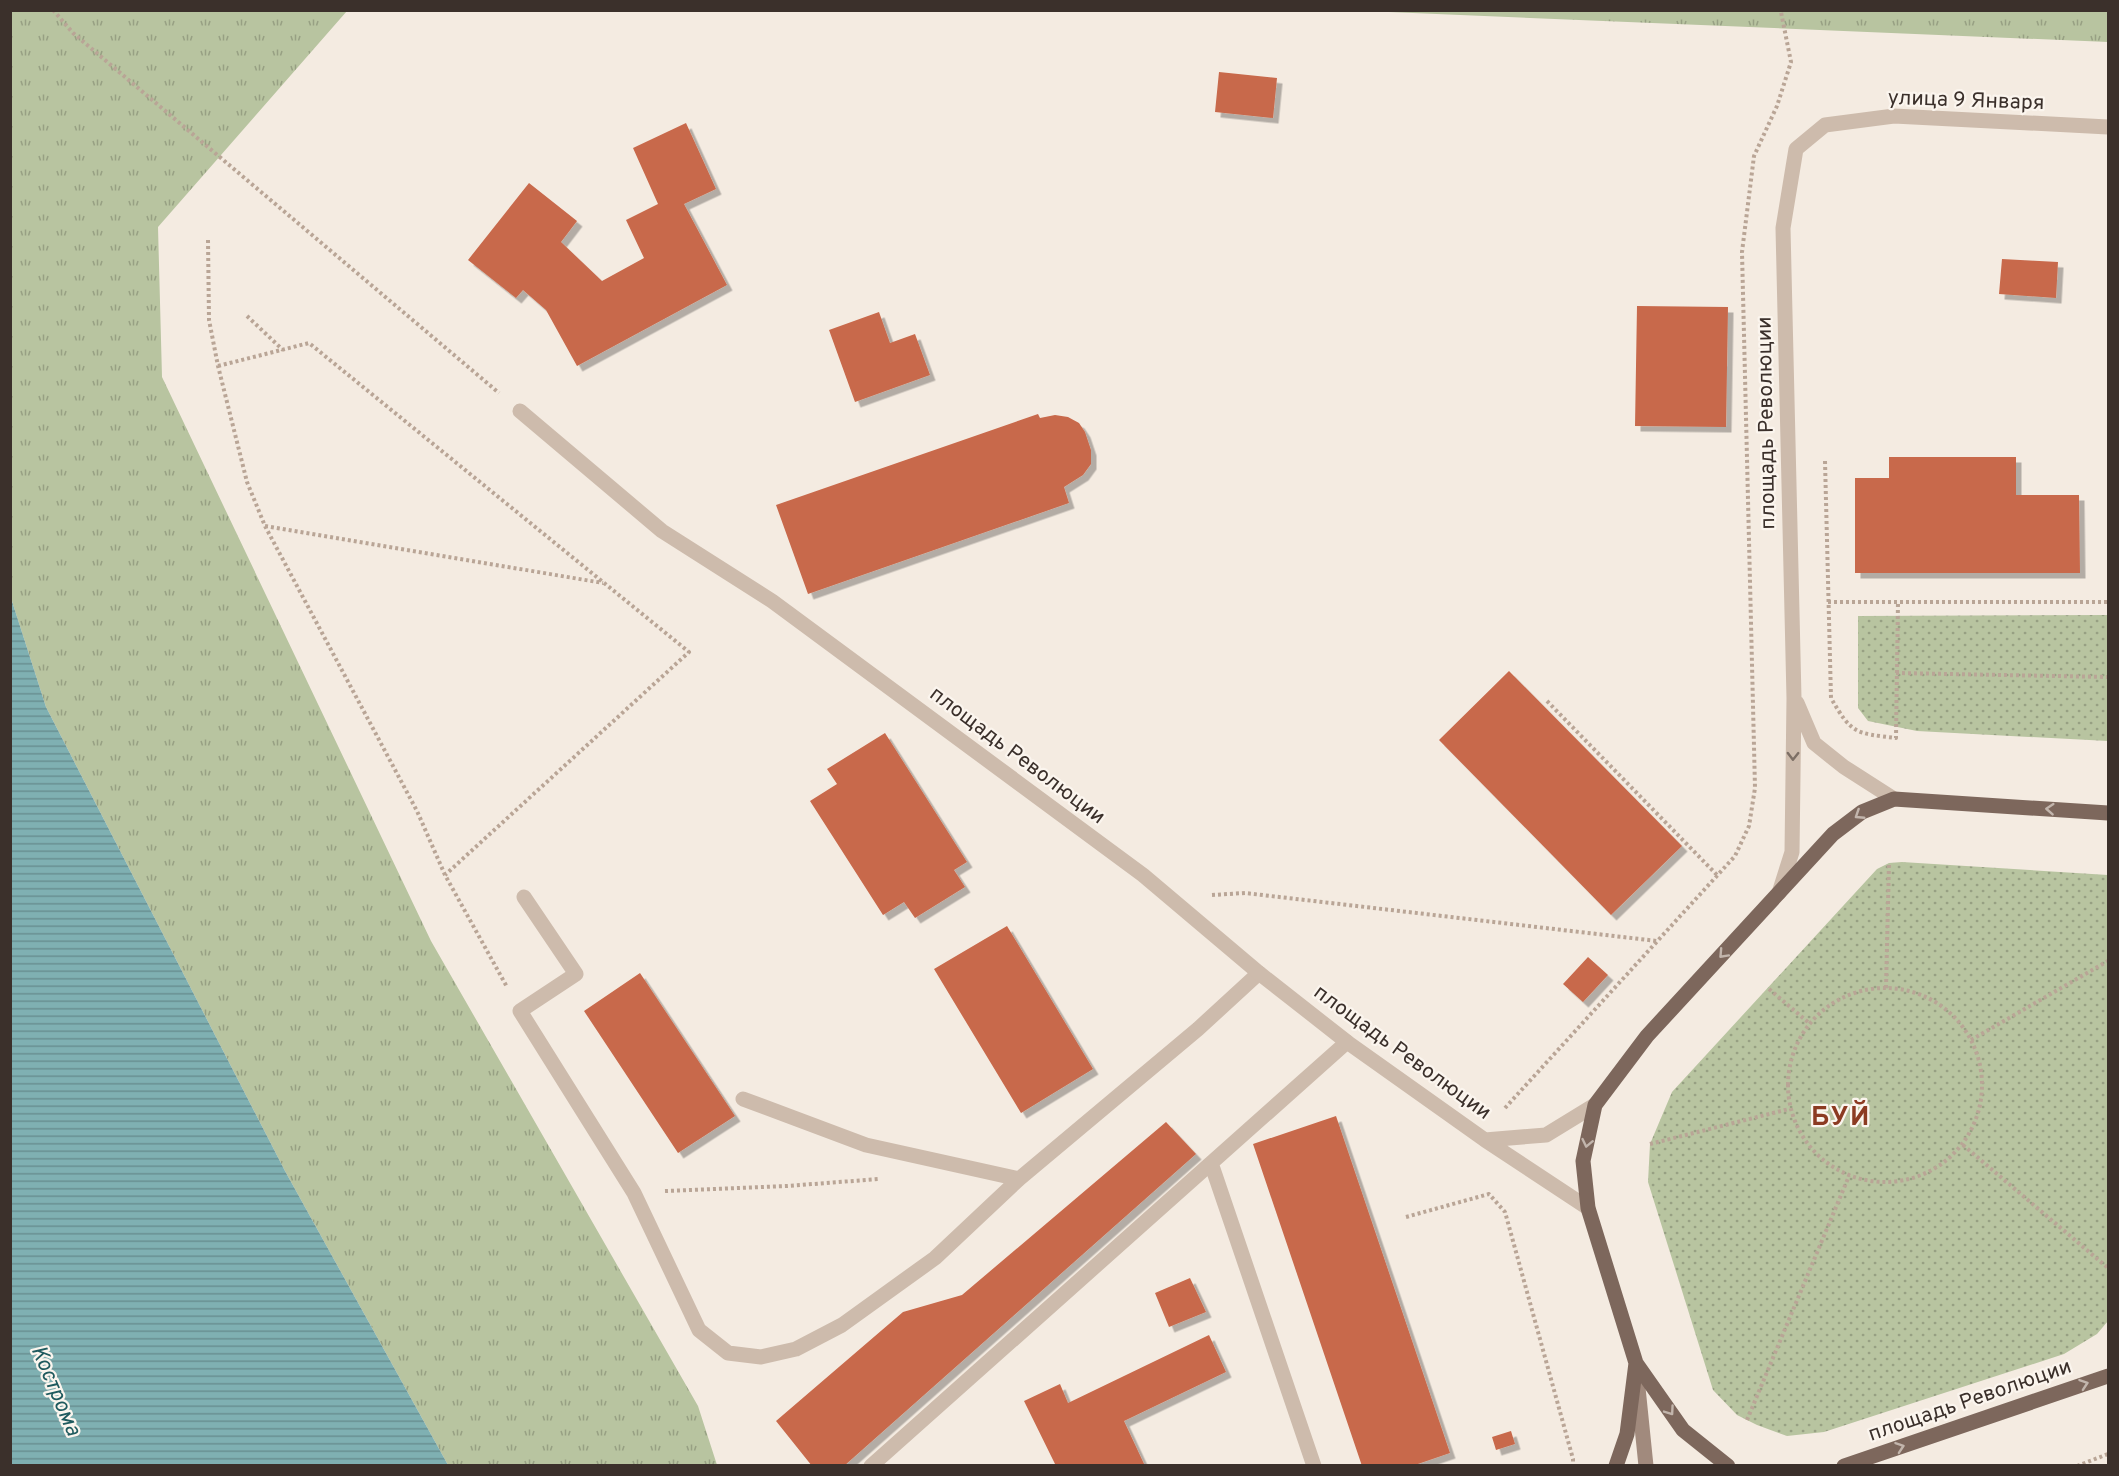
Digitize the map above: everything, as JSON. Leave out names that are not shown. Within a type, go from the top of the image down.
[{"type":"main road","name":"площадь Революции","points":[[1646,1466],[1636,1363],[1588,1208],[1583,1161],[1595,1105],[1647,1036],[1833,834],[1862,812],[1894,799],[2109,813]]},
{"type":"main road","name":"площадь Революции","points":[[1616,1466],[1627,1434],[1636,1363]]},
{"type":"main road","name":"площадь Революции","points":[[1636,1363],[1683,1430],[1728,1466]]},
{"type":"main road","name":"площадь Революции","points":[[1844,1466],[2109,1376]]},
{"type":"street","name":"улица 9 Января","points":[[1797,149],[1825,125],[1894,116],[2109,127]]},
{"type":"street","name":"площадь Революции","points":[[1779,893],[1792,852],[1794,698],[1783,228],[1797,149]]},
{"type":"street","name":"площадь Революции","points":[[520,411],[662,531],[772,601],[1143,875],[1259,973],[1347,1042],[1485,1140],[1588,1208]]},
{"type":"street","name":"площадь Революции","points":[[1794,698],[1814,743],[1844,767],[1894,799]]},
{"type":"street","points":[[524,897],[576,974],[520,1011],[634,1193],[699,1330],[728,1353],[761,1356],[796,1349],[842,1325],[935,1258],[1018,1179],[1198,1029],[1259,973]]},
{"type":"street","points":[[871,1466],[1347,1042]]},
{"type":"street","points":[[743,1099],[866,1145],[1018,1179]]},
{"type":"street","name":"площадь Революции","points":[[1485,1140],[1545,1135],[1595,1105]]},
{"type":"street","points":[[1211,1163],[1314,1466]]},
{"type":"path","points":[[53,10],[73,33],[520,411]]},
{"type":"path","points":[[1503,1111],[1735,856],[1749,826],[1755,788],[1742,252],[1754,156],[1777,106],[1791,62],[1780,12]]},
{"type":"path","points":[[208,240],[209,320],[247,482],[266,526],[402,781],[445,875],[520,1011]]},
{"type":"path","points":[[247,316],[283,350]]},
{"type":"path","points":[[218,366],[309,343],[689,652],[445,875]]},
{"type":"path","points":[[1825,461],[1831,698],[1844,721],[1861,734],[1896,738],[1898,602]]},
{"type":"path","points":[[266,526],[604,583]]},
{"type":"path","points":[[1828,602],[2109,602]]},
{"type":"path","points":[[1896,673],[2109,677]]},
{"type":"path","points":[[1547,701],[1717,875]]},
{"type":"path","points":[[1886,988],[1889,863]]},
{"type":"path","points":[[1169,898],[1245,893],[1657,940]]},
{"type":"path","points":[[1971,1040],[2109,961]]},
{"type":"path","points":[[1886,988],[1912,992],[1936,1002],[1956,1018],[1971,1040],[1981,1065],[1982,1093],[1976,1120],[1963,1144],[1940,1167],[1911,1179],[1880,1183],[1849,1176],[1822,1160],[1801,1137],[1790,1109],[1787,1078],[1794,1049],[1809,1023],[1831,1004],[1857,992],[1886,988]]},
{"type":"path","points":[[1769,989],[1809,1023]]},
{"type":"path","points":[[1650,1144],[1790,1109]]},
{"type":"path","points":[[1963,1144],[2109,1268]]},
{"type":"path","points":[[1747,1420],[1849,1176]]},
{"type":"path","points":[[634,1193],[879,1179]]},
{"type":"path","points":[[1406,1216],[1489,1194],[1505,1212],[1573,1459],[1572,1466]]},
{"type":"path","points":[[2077,1466],[2109,1454]]},
{"type":"green space","points":[[1365,10],[2108,10],[2108,42],[1365,11]]},
{"type":"green space","points":[[10,11],[347,11],[158,227],[162,377],[431,941],[698,1406],[717,1465],[448,1465],[285,1171],[46,707],[10,595]]},
{"type":"green space","points":[[2108,615],[2108,741],[1917,731],[1868,721],[1858,708],[1858,616]]},
{"type":"green space","points":[[1889,863],[2108,875],[2108,1321],[2097,1334],[2064,1354],[1824,1432],[1787,1436],[1737,1415],[1713,1390],[1648,1182],[1650,1144],[1672,1092],[1877,869]]},
{"type":"water","name":"Кострома","points":[[10,595],[46,707],[285,1171],[448,1465],[11,1465]]},
{"type":"building","points":[[1219,72],[1277,78],[1273,118],[1215,112]]},
{"type":"building","points":[[686,123],[716,189],[684,204],[727,285],[577,366],[546,310],[523,290],[516,298],[468,260],[529,183],[577,221],[561,242],[602,281],[644,258],[626,220],[658,204],[633,148]]},
{"type":"building","points":[[2002,259],[2058,262],[2056,298],[1999,294]]},
{"type":"building","points":[[1637,306],[1728,307],[1726,427],[1635,426]]},
{"type":"building","points":[[879,312],[890,343],[915,334],[930,375],[855,402],[829,330]]},
{"type":"building","points":[[1038,414],[1040,418],[1055,415],[1068,417],[1079,423],[1085,432],[1091,450],[1091,464],[1083,475],[1064,487],[1069,503],[808,594],[776,505]]},
{"type":"building","points":[[1889,457],[2016,457],[2016,495],[2079,495],[2080,573],[1855,573],[1855,478],[1889,478]]},
{"type":"building","points":[[1509,671],[1682,846],[1611,915],[1439,740]]},
{"type":"building","points":[[885,733],[967,862],[954,870],[965,887],[915,918],[904,902],[883,915],[810,801],[837,784],[827,769]]},
{"type":"building","points":[[1007,926],[1093,1069],[1021,1113],[934,969]]},
{"type":"building","points":[[1588,957],[1608,975],[1583,1002],[1563,984]]},
{"type":"building","points":[[640,973],[735,1116],[678,1153],[584,1011]]},
{"type":"building","points":[[1336,1116],[1450,1453],[1412,1466],[1362,1466],[1253,1144]]},
{"type":"building","points":[[1166,1122],[1196,1154],[844,1466],[812,1466],[776,1421],[903,1312],[962,1295]]},
{"type":"building","points":[[1190,1278],[1206,1312],[1169,1327],[1155,1293]]},
{"type":"building","points":[[1209,1335],[1226,1372],[1124,1421],[1145,1466],[1056,1466],[1024,1401],[1060,1384],[1068,1403]]},
{"type":"building","points":[[1511,1431],[1515,1444],[1496,1450],[1492,1437]]},
{"type":"district","name":"БУЙ","points":[[1841,1118]]}]
